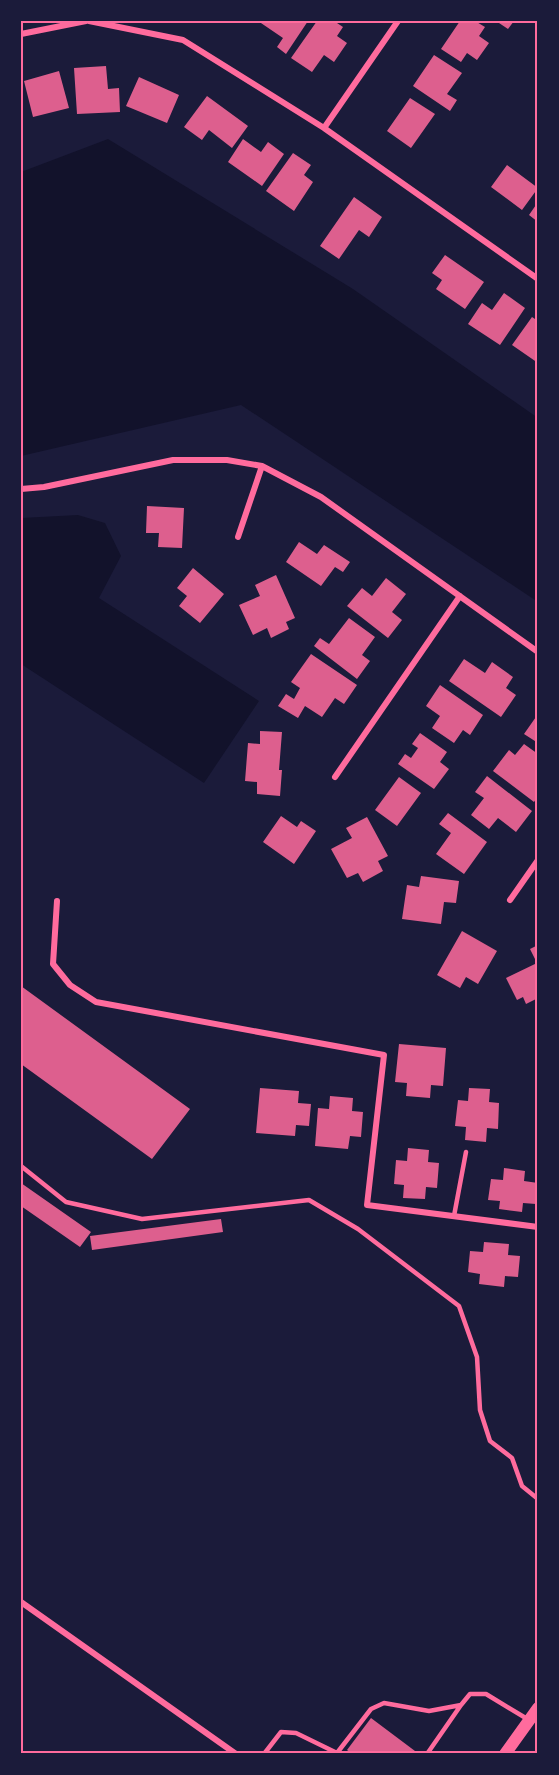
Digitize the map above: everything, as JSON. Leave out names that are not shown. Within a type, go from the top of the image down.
[{"type":"main road","points":[[505,1754],[538,1708]]},
{"type":"street","points":[[21,34],[87,21],[183,40],[324,129],[538,279]]},
{"type":"street","points":[[324,129],[398,21]]},
{"type":"street","points":[[21,489],[44,487],[173,460],[227,460],[262,466],[321,498],[538,652]]},
{"type":"street","points":[[238,537],[262,466]]},
{"type":"street","points":[[334,777],[460,596]]},
{"type":"street","points":[[510,900],[538,860]]},
{"type":"street","points":[[57,901],[54,964],[70,985],[96,1002],[384,1055],[367,1205],[538,1227]]},
{"type":"street","points":[[21,1602],[236,1754]]},
{"type":"lane","points":[[454,1216],[466,1152]]},
{"type":"lane","points":[[21,1166],[66,1202],[142,1219],[309,1200],[358,1229],[459,1306],[477,1357],[480,1410],[490,1442],[512,1458],[522,1486],[538,1499]]},
{"type":"lane","points":[[427,1754],[470,1694],[486,1694],[529,1720]]},
{"type":"lane","points":[[264,1754],[281,1732],[296,1733],[337,1754],[371,1709],[384,1703],[429,1711],[461,1705]]},
{"type":"shaded area","points":[[108,139],[353,289],[538,418],[538,602],[241,405],[21,456],[21,172]]},
{"type":"shaded area","points":[[78,515],[105,523],[121,556],[99,598],[259,701],[204,783],[21,664],[21,518]]},
{"type":"building","points":[[258,21],[308,21],[286,54],[277,47],[283,38]]},
{"type":"building","points":[[317,21],[334,21],[343,27],[337,36],[347,43],[334,62],[324,55],[312,72],[291,58]]},
{"type":"building","points":[[460,21],[475,21],[485,27],[479,36],[489,43],[477,60],[467,53],[461,62],[441,49]]},
{"type":"building","points":[[496,21],[514,21],[508,29]]},
{"type":"building","points":[[434,55],[462,73],[447,94],[457,100],[450,111],[413,86]]},
{"type":"building","points":[[106,66],[108,89],[119,88],[120,112],[77,114],[74,68]]},
{"type":"building","points":[[59,71],[69,108],[33,117],[24,81]]},
{"type":"building","points":[[139,77],[179,95],[167,123],[126,106]]},
{"type":"building","points":[[207,96],[248,126],[232,148],[209,130],[202,140],[184,127]]},
{"type":"building","points":[[410,98],[435,114],[411,148],[387,131]]},
{"type":"building","points":[[243,139],[261,152],[268,142],[284,154],[262,186],[228,162]]},
{"type":"building","points":[[293,153],[311,165],[304,175],[313,182],[294,211],[266,191]]},
{"type":"building","points":[[507,165],[538,188],[522,210],[491,187]]},
{"type":"building","points":[[354,197],[382,217],[369,237],[359,230],[339,259],[320,246]]},
{"type":"building","points":[[538,202],[538,222],[529,215]]},
{"type":"building","points":[[445,255],[484,282],[465,309],[436,289],[442,280],[432,273]]},
{"type":"building","points":[[504,293],[525,308],[500,345],[468,324],[482,303],[492,310]]},
{"type":"building","points":[[532,317],[538,321],[538,363],[512,345]]},
{"type":"building","points":[[147,506],[184,508],[182,548],[158,547],[159,533],[146,533]]},
{"type":"building","points":[[299,542],[317,554],[324,545],[350,562],[343,572],[335,567],[321,586],[286,562]]},
{"type":"building","points":[[193,568],[224,594],[200,623],[179,606],[187,596],[177,588]]},
{"type":"building","points":[[276,575],[295,618],[286,622],[289,629],[271,638],[267,628],[253,635],[239,605],[260,596],[255,585]]},
{"type":"building","points":[[386,578],[406,594],[392,612],[402,620],[388,638],[347,606],[362,588],[372,596]]},
{"type":"building","points":[[349,618],[375,637],[362,655],[370,661],[357,679],[314,646],[320,638],[329,644]]},
{"type":"building","points":[[311,654],[357,685],[344,704],[335,698],[322,717],[305,706],[298,718],[278,706],[286,694],[294,699],[300,688],[291,682]]},
{"type":"building","points":[[464,659],[485,673],[492,662],[513,677],[506,688],[516,695],[501,717],[449,681]]},
{"type":"building","points":[[440,685],[483,715],[470,735],[463,730],[454,743],[432,728],[440,716],[426,706]]},
{"type":"building","points":[[538,714],[538,743],[524,734]]},
{"type":"building","points":[[260,731],[282,732],[279,770],[282,770],[280,796],[257,794],[257,782],[245,781],[248,743],[260,744]]},
{"type":"building","points":[[420,733],[447,752],[440,762],[449,769],[434,789],[398,764],[405,754],[411,758],[418,748],[412,744]]},
{"type":"building","points":[[524,744],[538,754],[538,796],[534,802],[493,771],[509,750],[515,755]]},
{"type":"building","points":[[487,776],[532,811],[516,832],[498,818],[489,829],[471,815],[484,798],[475,792]]},
{"type":"building","points":[[399,777],[421,793],[397,826],[375,810]]},
{"type":"building","points":[[448,813],[487,842],[464,874],[436,854],[451,833],[439,824]]},
{"type":"building","points":[[281,816],[297,827],[301,821],[316,831],[294,864],[263,842]]},
{"type":"building","points":[[367,817],[388,856],[378,861],[383,871],[363,882],[358,873],[347,878],[331,849],[352,838],[346,828]]},
{"type":"building","points":[[421,876],[459,881],[456,903],[444,902],[441,924],[402,919],[407,885],[419,887]]},
{"type":"building","points":[[462,931],[497,951],[478,984],[466,977],[460,988],[437,975]]},
{"type":"building","points":[[538,945],[538,998],[526,1004],[523,997],[517,1000],[506,978],[537,963],[530,949]]},
{"type":"building","points":[[21,986],[190,1109],[152,1159],[21,1064]]},
{"type":"building","points":[[399,1044],[446,1048],[443,1086],[431,1085],[430,1098],[406,1096],[407,1083],[395,1082]]},
{"type":"building","points":[[260,1088],[299,1091],[298,1103],[311,1104],[309,1126],[296,1125],[295,1136],[256,1133]]},
{"type":"building","points":[[469,1088],[490,1089],[489,1102],[499,1103],[498,1129],[487,1128],[486,1142],[465,1140],[466,1127],[455,1126],[458,1100],[468,1101]]},
{"type":"building","points":[[330,1096],[353,1098],[352,1111],[363,1112],[361,1137],[350,1136],[348,1149],[315,1146],[318,1108],[329,1109]]},
{"type":"building","points":[[408,1148],[429,1150],[428,1162],[439,1163],[437,1188],[426,1187],[425,1199],[403,1198],[404,1185],[394,1184],[396,1160],[407,1161]]},
{"type":"building","points":[[504,1168],[525,1171],[524,1181],[538,1183],[536,1204],[523,1203],[522,1212],[499,1209],[500,1201],[488,1200],[491,1179],[503,1180]]},
{"type":"building","points":[[21,1183],[91,1232],[80,1247],[21,1206]]},
{"type":"building","points":[[221,1219],[223,1232],[92,1250],[90,1236]]},
{"type":"building","points":[[484,1242],[509,1244],[508,1255],[520,1256],[518,1277],[505,1276],[504,1287],[479,1284],[480,1274],[468,1272],[470,1251],[483,1252]]},
{"type":"building","points":[[371,1718],[419,1754],[352,1754],[347,1750]]}]
